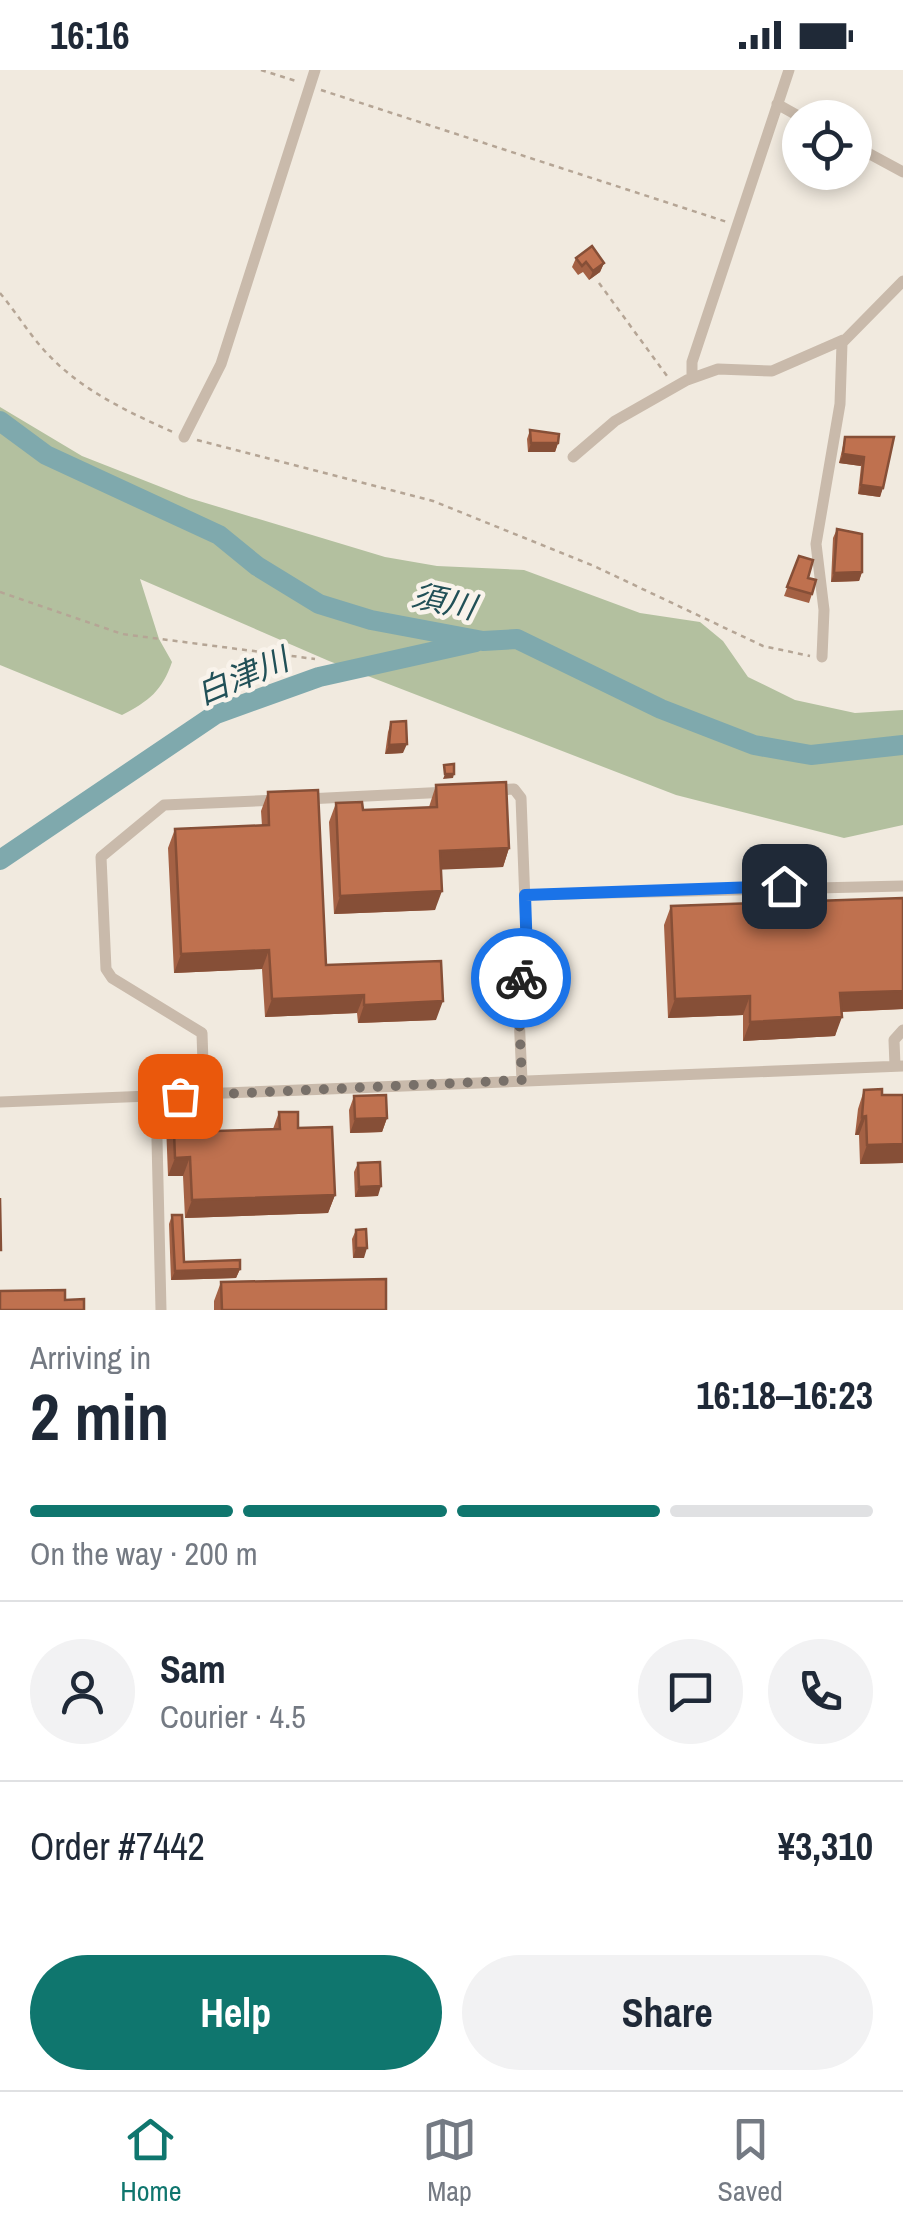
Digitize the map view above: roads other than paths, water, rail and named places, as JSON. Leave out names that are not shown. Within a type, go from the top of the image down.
[{"type":"street","points":[[184,437],[225,354],[315,70]]},
{"type":"street","points":[[692,377],[692,362],[789,70]]},
{"type":"street","points":[[777,104],[782,107]]},
{"type":"street","points":[[872,155],[903,172]]},
{"type":"street","points":[[574,458],[615,420],[692,377],[718,369],[772,371],[843,340],[903,281]]},
{"type":"street","points":[[822,657],[824,610],[816,544],[840,404],[843,340]]},
{"type":"street","points":[[475,791],[514,790],[520,794],[527,955],[518,994],[522,1080]]},
{"type":"street","points":[[204,1095],[202,1034],[112,978],[106,969],[101,856],[164,805],[456,792]]},
{"type":"street","points":[[525,895],[903,886]]},
{"type":"street","points":[[0,1102],[899,1066],[894,1040],[903,1030]]},
{"type":"street","points":[[156,1097],[162,1310]]},
{"type":"waterway","name":"須川","points":[[0,421],[46,455],[219,535],[257,566],[319,604],[371,620],[483,641],[517,639],[661,709],[754,745],[811,755],[903,745]]},
{"type":"waterway","name":"白津川","points":[[0,860],[216,714],[319,677],[476,642]]}]
